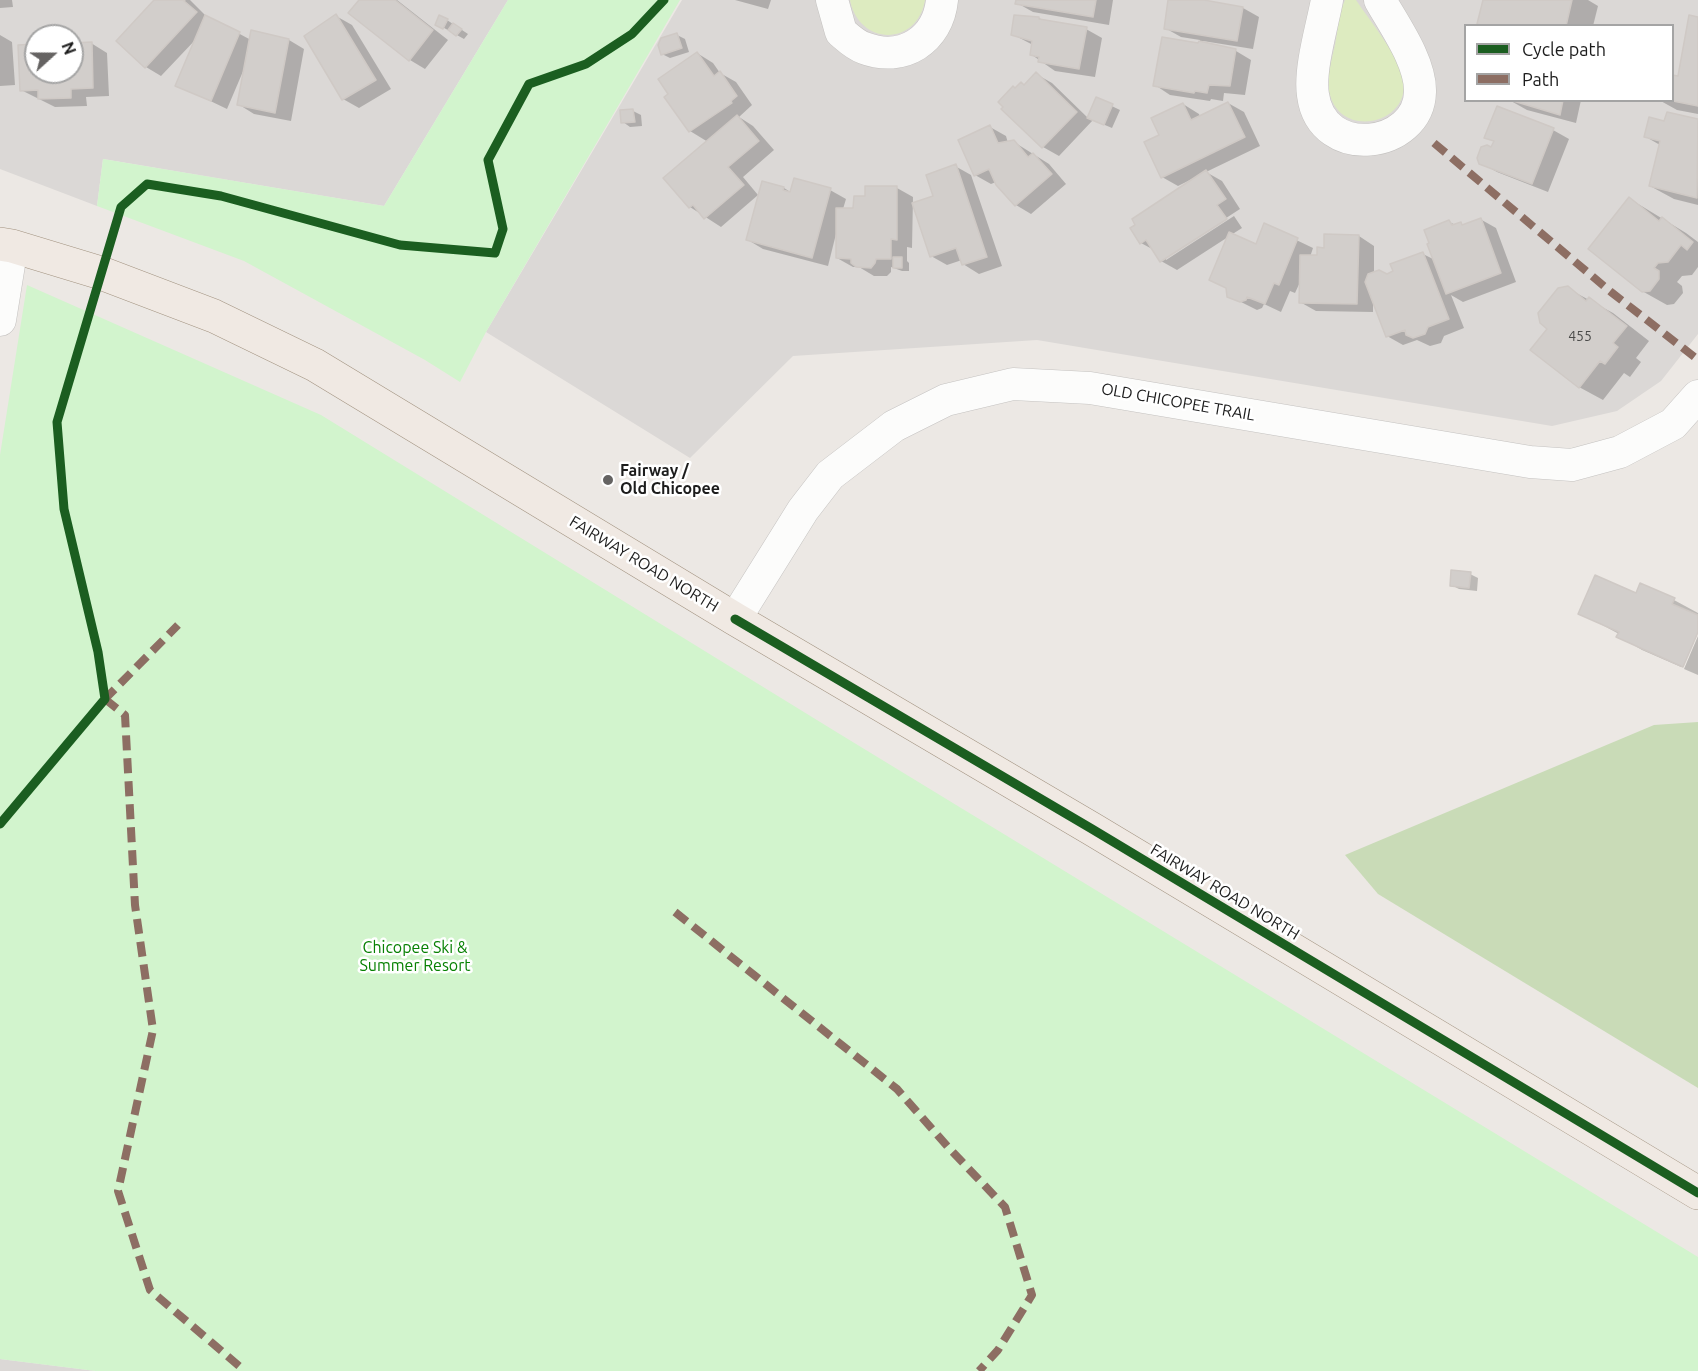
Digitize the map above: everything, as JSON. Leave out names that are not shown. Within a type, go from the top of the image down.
[{"type":"main road","name":"FAIRWAY ROAD NORTH","points":[[6,245],[101,273],[214,316],[315,365],[735,619],[1092,829],[1698,1193]]},
{"type":"street","points":[[832,0],[841,32],[863,48],[878,52],[909,49],[929,34],[940,13],[942,0]]},
{"type":"street","points":[[1327,0],[1313,77],[1313,96],[1318,112],[1326,125],[1352,140],[1367,141],[1398,130],[1409,120],[1417,106],[1420,92],[1414,63],[1380,0]]},
{"type":"street","points":[[0,320],[6,245]]},
{"type":"street","name":"OLD CHICOPEE TRAIL","points":[[735,619],[804,510],[830,475],[894,426],[946,400],[1013,384],[1090,388],[1530,462],[1572,465],[1620,452],[1673,424],[1698,396]]},
{"type":"shaded area","points":[[0,0],[508,0],[384,206],[103,159],[97,206],[0,169]]},
{"type":"shaded area","points":[[682,0],[1698,0],[1698,334],[1661,381],[1617,411],[1552,426],[1037,340],[793,356],[690,458],[486,332]]},
{"type":"shaded area","points":[[0,1359],[96,1371],[0,1371]]},
{"type":"green space","points":[[508,0],[680,0],[486,332],[460,382],[425,360],[244,261],[97,206],[103,159],[384,206]]},
{"type":"green space","points":[[850,0],[925,0],[920,15],[911,26],[900,33],[888,35],[876,33],[864,26],[855,15]]},
{"type":"green space","points":[[1345,0],[1356,0],[1390,49],[1403,78],[1403,94],[1397,107],[1386,116],[1373,121],[1359,121],[1345,116],[1335,106],[1329,90],[1330,67]]},
{"type":"green space","name":"Chicopee Ski & Summer Resort","points":[[27,285],[321,415],[1698,1257],[1698,1371],[96,1371],[0,1359],[0,455]]},
{"type":"green space","points":[[1698,722],[1698,1088],[1378,894],[1345,855],[1654,725]]},
{"type":"building","points":[[154,0],[185,0],[197,12],[145,68],[116,41]]},
{"type":"building","points":[[359,0],[395,0],[433,30],[409,61],[348,13]]},
{"type":"building","points":[[1016,0],[1096,0],[1093,17],[1015,4]]},
{"type":"building","points":[[1168,0],[1204,0],[1243,7],[1237,41],[1164,29]]},
{"type":"building","points":[[1483,0],[1572,0],[1566,24],[1477,24]]},
{"type":"building","points":[[336,14],[376,80],[342,100],[304,36]]},
{"type":"building","points":[[205,15],[240,32],[211,101],[175,86]]},
{"type":"building","points":[[439,15],[448,19],[443,29],[435,25]]},
{"type":"building","points":[[1014,15],[1039,17],[1039,19],[1087,27],[1079,69],[1038,62],[1039,57],[1030,55],[1032,41],[1011,35]]},
{"type":"building","points":[[1689,15],[1698,17],[1698,106],[1674,101],[1674,75],[1678,76]]},
{"type":"building","points":[[453,23],[462,29],[456,36],[448,30]]},
{"type":"building","points":[[251,30],[289,39],[275,113],[237,105]]},
{"type":"building","points":[[677,33],[682,48],[661,55],[658,45],[661,38]]},
{"type":"building","points":[[1162,37],[1198,43],[1199,41],[1236,49],[1230,86],[1209,85],[1207,93],[1195,91],[1194,93],[1153,86]]},
{"type":"building","points":[[84,42],[92,42],[93,88],[71,89],[71,98],[38,99],[38,90],[20,91],[18,45],[24,45],[24,84],[84,84]]},
{"type":"building","points":[[697,52],[714,76],[720,71],[737,96],[731,101],[732,103],[689,132],[664,97],[668,94],[658,79]]},
{"type":"building","points":[[1036,72],[1077,112],[1042,148],[1001,109],[1003,107],[998,102],[1013,86],[1015,88],[1021,82],[1024,85]]},
{"type":"building","points":[[1096,97],[1113,104],[1104,125],[1087,118]]},
{"type":"building","points":[[1228,102],[1245,137],[1161,178],[1144,142],[1159,135],[1151,118],[1183,103],[1191,120]]},
{"type":"building","points":[[1517,102],[1563,102],[1560,115]]},
{"type":"building","points":[[1497,106],[1554,128],[1532,184],[1479,164],[1477,158],[1481,147],[1487,145],[1491,147],[1494,141],[1484,138]]},
{"type":"building","points":[[633,109],[635,122],[621,123],[620,110]]},
{"type":"building","points":[[1667,112],[1698,119],[1697,198],[1649,186],[1660,141],[1644,137],[1649,117],[1664,121]]},
{"type":"building","points":[[737,115],[759,141],[728,167],[744,185],[704,219],[693,205],[689,208],[663,178]]},
{"type":"building","points":[[990,125],[998,143],[1014,140],[1028,157],[1033,153],[1052,174],[1015,206],[996,185],[989,169],[974,176],[958,140]]},
{"type":"building","points":[[956,164],[987,257],[962,265],[956,248],[930,257],[912,203],[933,196],[926,175]]},
{"type":"building","points":[[1206,170],[1226,199],[1217,205],[1227,219],[1160,262],[1146,240],[1140,244],[1130,228],[1135,225],[1132,219]]},
{"type":"building","points":[[794,178],[831,188],[812,258],[746,240],[762,181],[784,187],[783,190],[790,192]]},
{"type":"building","points":[[865,186],[897,186],[897,240],[891,239],[891,259],[876,259],[871,268],[856,267],[851,263],[851,259],[836,258],[836,208],[853,208],[854,196],[865,196]]},
{"type":"building","points":[[1629,197],[1659,221],[1662,217],[1693,242],[1687,250],[1681,245],[1668,262],[1658,263],[1654,268],[1659,271],[1659,279],[1650,291],[1642,292],[1588,249]]},
{"type":"building","points":[[1481,218],[1501,273],[1446,294],[1424,230],[1449,220],[1452,225],[1461,222],[1462,225]]},
{"type":"building","points":[[1264,223],[1298,238],[1279,285],[1274,283],[1265,304],[1247,297],[1246,300],[1240,302],[1227,297],[1226,288],[1209,280],[1229,232],[1256,244]]},
{"type":"building","points":[[1324,234],[1359,235],[1357,304],[1299,303],[1300,255],[1317,255],[1317,247],[1324,248]]},
{"type":"building","points":[[1423,252],[1449,319],[1428,327],[1425,334],[1413,338],[1406,335],[1405,330],[1386,337],[1365,282],[1368,274],[1379,270],[1387,274],[1393,271],[1390,264]]},
{"type":"building","points":[[893,257],[902,257],[902,268],[893,268]]},
{"type":"building","points":[[1568,286],[1586,301],[1589,297],[1627,326],[1613,343],[1618,347],[1605,364],[1600,361],[1579,388],[1530,350],[1547,329],[1540,323],[1538,313],[1558,288]]},
{"type":"building","points":[[1451,570],[1471,572],[1469,588],[1450,586]]},
{"type":"building","points":[[1595,575],[1636,593],[1640,583],[1675,598],[1672,604],[1698,615],[1698,632],[1683,667],[1616,637],[1619,632],[1578,614]]},
{"type":"marked path","points":[[1434,143],[1611,292],[1697,359]]},
{"type":"marked path","points":[[104,700],[178,625]]},
{"type":"marked path","points":[[105,699],[125,715],[135,905],[153,1030],[118,1191],[150,1290],[245,1371]]},
{"type":"marked path","points":[[675,912],[897,1089],[1005,1207],[1032,1295],[998,1350],[979,1371]]},
{"type":"cycle path","points":[[0,824],[105,699],[98,652],[64,509],[57,422],[121,207],[147,184],[221,196],[400,245],[495,253],[503,229],[488,160],[529,84],[586,64],[632,34],[664,0]]},
{"type":"cycle path","points":[[735,619],[1092,829],[1698,1193]]},
{"type":"place","name":"Fairway / Old Chicopee","points":[[608,480]]}]
